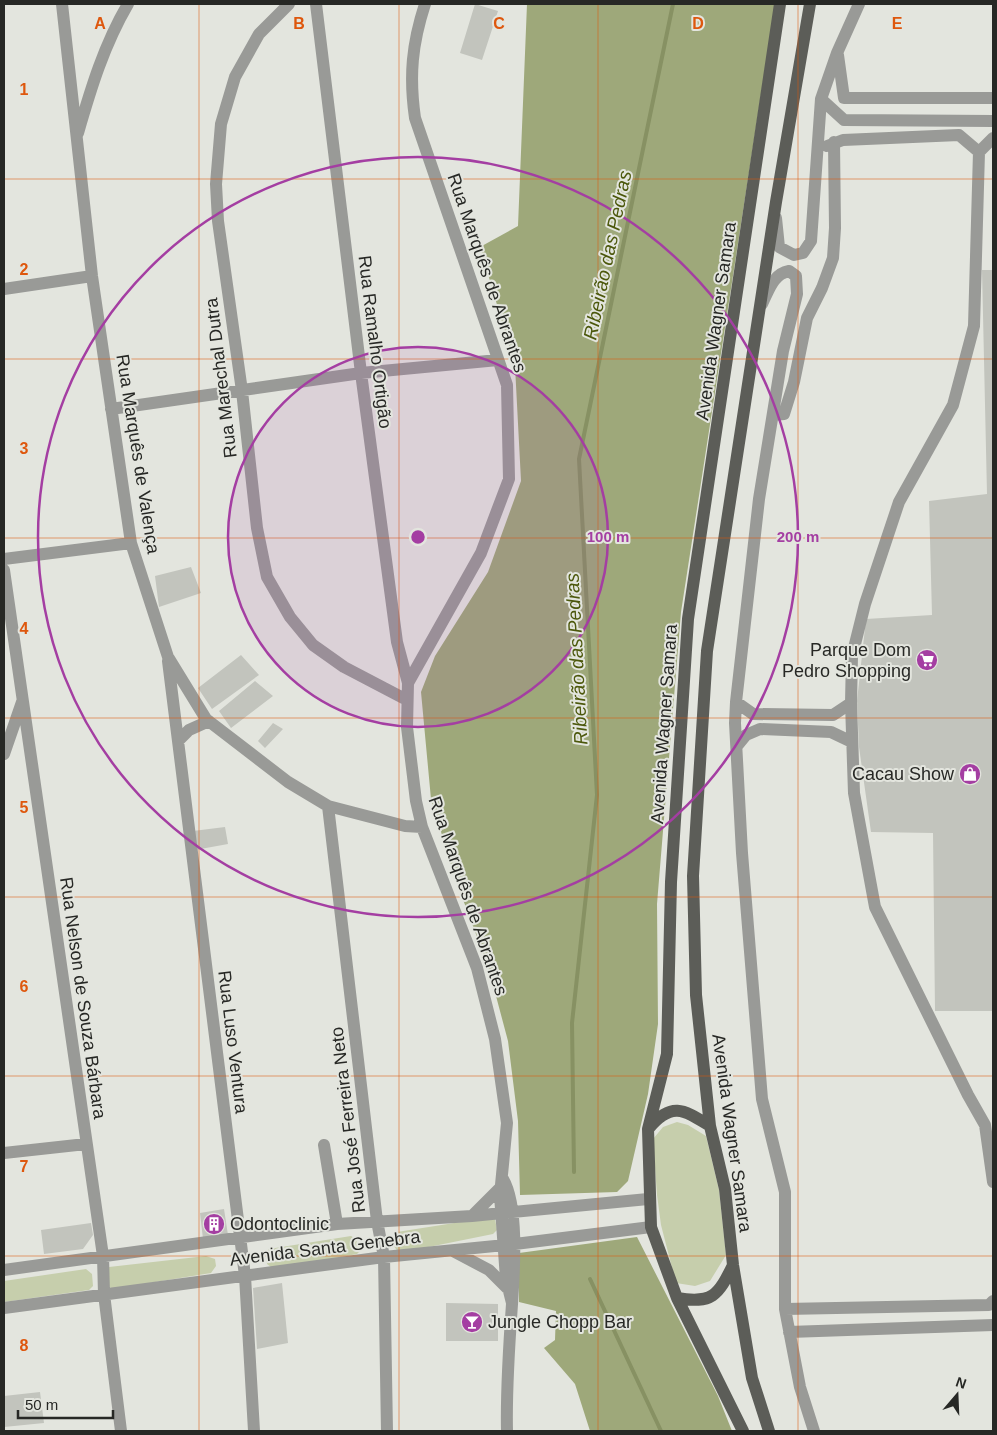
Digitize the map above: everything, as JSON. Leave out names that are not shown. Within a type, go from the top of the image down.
[{"type":"main road","name":"Avenida Wagner Samara","points":[[743,1431],[677,1298],[651,1227],[648,1199],[648,1129],[667,1054],[671,882],[688,619],[780,4]]},
{"type":"main road","name":"Avenida Wagner Samara","points":[[769,1431],[752,1378],[732,1265],[725,1189],[710,1126],[696,995],[694,876],[706,670],[759,309],[810,4]]},
{"type":"main road","points":[[648,1129],[659,1115],[676,1109],[688,1112],[710,1126]]},
{"type":"main road","points":[[677,1298],[697,1301],[711,1297],[722,1286],[732,1265]]},
{"type":"street","points":[[62,4],[76,140]]},
{"type":"street","name":"Rua Marquês de Valença","points":[[128,4],[112,30],[93,79],[76,140],[92,276],[131,543],[168,657],[209,721],[288,782],[328,806],[405,826],[422,827]]},
{"type":"street","name":"Rua Marechal Dutra","points":[[289,4],[259,34],[235,77],[221,124],[216,184],[218,221],[242,391],[257,528],[267,577],[290,617],[314,644],[344,667],[407,700]]},
{"type":"street","name":"Rua Ramalho Ortigão","points":[[316,4],[361,373],[397,642],[408,684]]},
{"type":"street","name":"Rua Marquês de Abrantes","points":[[424,4],[414,38],[412,96],[415,118],[507,385],[509,479],[481,553],[408,684],[407,700],[407,727],[416,801],[422,827],[477,968],[495,1039],[507,1123],[502,1183],[515,1278],[506,1403],[507,1431]]},
{"type":"street","points":[[776,202],[779,247],[784,252],[794,255],[803,253],[811,241],[821,99],[838,52],[859,4]]},
{"type":"street","points":[[838,52],[844,98],[993,98]]},
{"type":"street","points":[[821,99],[844,120],[993,121]]},
{"type":"street","points":[[817,155],[834,142],[959,136],[979,152]]},
{"type":"street","points":[[993,138],[979,152],[974,326],[953,405],[899,502],[870,590],[852,656],[851,703],[854,793],[875,908],[985,1125],[993,1182]]},
{"type":"street","points":[[779,414],[794,382],[807,318],[822,288],[833,258],[835,228],[834,142]]},
{"type":"street","points":[[812,228],[835,228]]},
{"type":"street","points":[[759,309],[774,279],[780,273],[789,271],[796,276],[797,294],[783,351],[779,414],[759,499],[736,702],[743,878],[762,1099],[785,1192],[784,1309],[800,1387],[814,1431]]},
{"type":"street","points":[[4,289],[92,276]]},
{"type":"street","points":[[111,408],[361,373],[498,360]]},
{"type":"street","points":[[4,559],[131,543]]},
{"type":"street","name":"Rua Nelson de Souza Bárbara","points":[[4,570],[102,1256],[104,1294],[122,1431]]},
{"type":"street","name":"Rua Luso Ventura","points":[[168,657],[245,1276],[254,1431]]},
{"type":"street","points":[[4,754],[23,701]]},
{"type":"street","points":[[736,702],[754,714],[803,715],[833,715],[851,703]]},
{"type":"street","points":[[178,741],[189,730],[209,721]]},
{"type":"street","points":[[737,746],[746,735],[760,729],[831,732],[852,742]]},
{"type":"street","name":"Rua José Ferreira Neto","points":[[328,806],[377,1220],[384,1257],[387,1431]]},
{"type":"street","points":[[4,1153],[86,1144]]},
{"type":"street","points":[[324,1145],[337,1224]]},
{"type":"street","points":[[472,1216],[502,1183]]},
{"type":"street","name":"Avenida Santa Genebra","points":[[4,1270],[337,1224],[377,1220],[472,1216],[648,1199]]},
{"type":"street","name":"Avenida Santa Genebra","points":[[8,1308],[384,1257],[509,1245],[651,1227]]},
{"type":"street","name":"Rua Marquês de Abrantes","points":[[509,1245],[507,1288],[512,1303]]},
{"type":"street","points":[[453,1251],[489,1270],[507,1288]]},
{"type":"street","points":[[784,1309],[989,1305],[993,1301]]},
{"type":"street","points":[[4,1318],[8,1308]]},
{"type":"street","points":[[789,1332],[993,1325]]},
{"type":"green space","points":[[527,4],[775,4],[681,612],[657,904],[658,1024],[648,1094],[628,1181],[617,1192],[520,1195],[518,1121],[508,1041],[488,966],[456,881],[431,799],[421,692],[435,656],[488,572],[521,481],[515,366],[480,247],[518,226]]},
{"type":"green space","points":[[677,1122],[688,1125],[706,1136],[719,1190],[726,1255],[710,1281],[695,1286],[676,1283],[661,1225],[657,1195],[653,1139],[663,1127]]},
{"type":"green space","points":[[486,1218],[495,1219],[497,1230],[493,1234],[399,1253],[393,1245],[392,1237],[397,1232]]},
{"type":"green space","points":[[351,1236],[356,1239],[359,1252],[357,1254],[275,1270],[267,1264],[266,1253],[269,1249]]},
{"type":"green space","points":[[637,1237],[718,1396],[732,1431],[590,1431],[575,1384],[544,1348],[555,1340],[556,1311],[519,1302],[519,1253]]},
{"type":"green space","points":[[206,1256],[215,1259],[216,1266],[211,1273],[112,1289],[107,1285],[109,1267]]},
{"type":"green space","points":[[86,1269],[92,1274],[93,1286],[89,1290],[4,1302],[4,1281]]},
{"type":"building","points":[[475,4],[498,11],[482,60],[460,53]]},
{"type":"building","name":"Parque Dom Pedro Shopping","points":[[982,270],[993,270],[993,1011],[935,1011],[933,833],[871,832],[859,747],[857,701],[866,619],[932,615],[929,501],[987,494]]},
{"type":"building","points":[[191,567],[201,593],[159,607],[155,576]]},
{"type":"building","points":[[241,655],[259,675],[212,709],[198,688]]},
{"type":"building","points":[[255,681],[273,696],[231,728],[219,711]]},
{"type":"building","points":[[273,723],[283,729],[265,748],[258,741]]},
{"type":"building","points":[[225,827],[228,844],[195,850],[193,831]]},
{"type":"building","name":"Odontoclinic","points":[[224,1209],[228,1235],[203,1239],[200,1213]]},
{"type":"building","points":[[91,1223],[93,1235],[83,1249],[44,1254],[41,1230]]},
{"type":"building","points":[[282,1283],[288,1343],[257,1349],[253,1288]]},
{"type":"building","name":"Jungle Chopp Bar","points":[[446,1303],[498,1304],[498,1341],[446,1341]]},
{"type":"building","points":[[40,1392],[44,1423],[4,1427],[4,1396]]},
{"type":"waterway","name":"Ribeirão das Pedras","points":[[574,1172],[572,1023],[597,795],[579,459],[673,4]]},
{"type":"waterway","name":"Ribeirão das Pedras","points":[[590,1279],[661,1431]]},
{"type":"place","name":"Parque Dom Pedro Shopping","points":[[927,660]]},
{"type":"place","name":"Cacau Show","points":[[970,774]]},
{"type":"place","name":"Odontoclinic","points":[[214,1224]]},
{"type":"place","name":"Jungle Chopp Bar","points":[[472,1322]]}]
